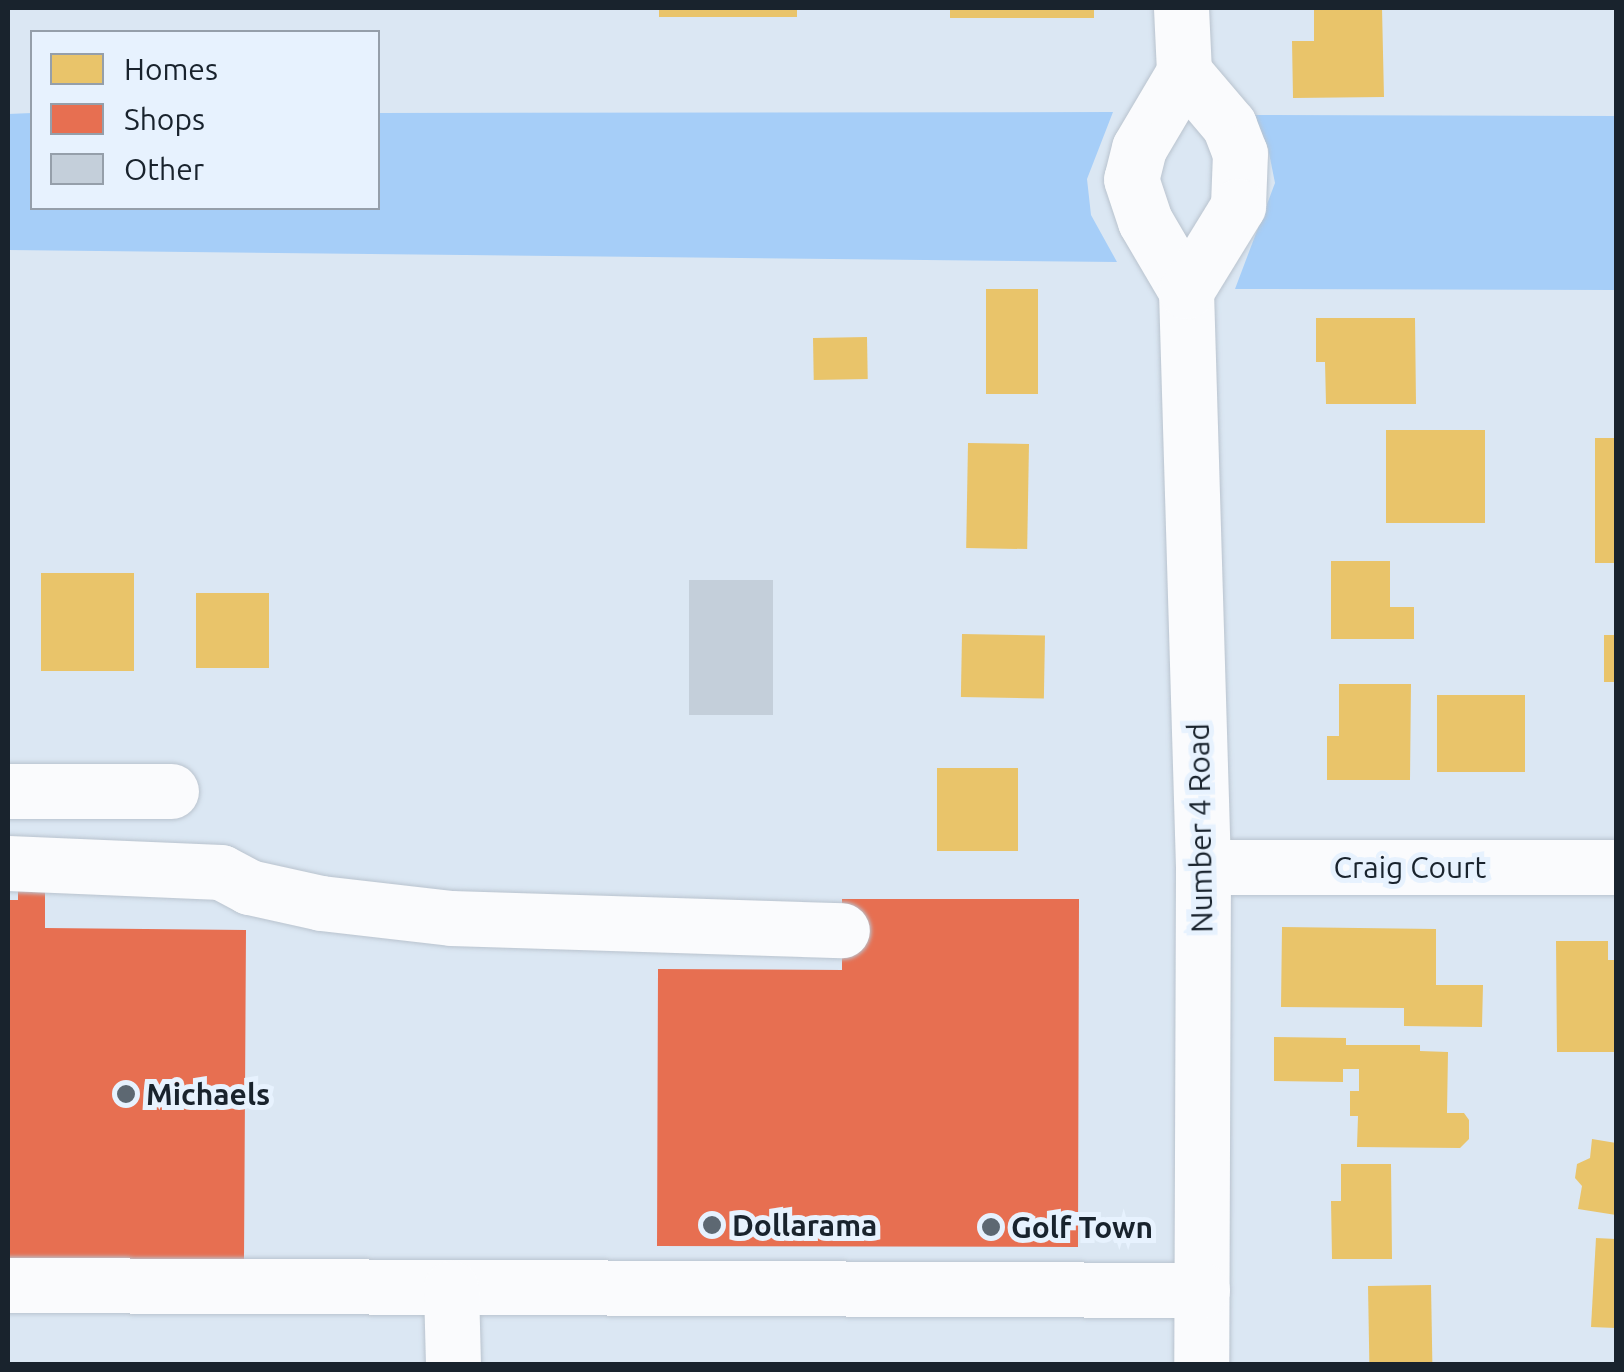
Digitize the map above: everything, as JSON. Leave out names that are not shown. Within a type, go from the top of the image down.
[{"type":"street","points":[[1181,8],[1184,72],[1229,125],[1240,152],[1238,206],[1186,291]]},
{"type":"street","name":"Number 4 Road","points":[[1184,72],[1139,148],[1131,178],[1145,221],[1186,291],[1203,866],[1201,1364]]},
{"type":"street","points":[[8,791],[171,791]]},
{"type":"street","points":[[8,863],[190,868],[221,872],[249,887],[321,903],[452,918],[842,930]]},
{"type":"street","name":"Craig Court","points":[[1203,866],[1616,868]]},
{"type":"street","points":[[44,903],[187,903],[226,897],[249,887]]},
{"type":"street","points":[[8,1285],[1202,1290]]},
{"type":"street","points":[[450,1288],[453,1364]]},
{"type":"shaded area","points":[[1113,112],[1087,179],[1091,215],[1117,262],[8,250],[8,114],[30,113],[30,210],[380,210],[380,113]]},
{"type":"shaded area","points":[[1254,115],[1616,116],[1616,290],[1235,289],[1275,183],[1268,148]]},
{"type":"building: Homes","points":[[659,8],[797,8],[797,17],[659,17]]},
{"type":"building: Homes","points":[[950,8],[1094,8],[1094,18],[950,18]]},
{"type":"building: Homes","points":[[1382,8],[1384,97],[1293,98],[1292,41],[1314,41],[1314,9]]},
{"type":"building: Homes","points":[[986,289],[1038,289],[1038,394],[986,394]]},
{"type":"building: Homes","points":[[1316,318],[1415,318],[1416,404],[1326,404],[1325,362],[1316,362]]},
{"type":"building: Homes","points":[[867,337],[868,379],[814,380],[813,338]]},
{"type":"building: Homes","points":[[1386,430],[1485,430],[1485,523],[1386,523]]},
{"type":"building: Homes","points":[[1595,438],[1616,438],[1616,563],[1595,563]]},
{"type":"building: Homes","points":[[968,443],[1029,444],[1027,549],[966,548]]},
{"type":"building: Homes","points":[[1331,561],[1390,561],[1390,607],[1414,607],[1414,639],[1331,639]]},
{"type":"building: Homes","points":[[41,573],[134,573],[134,671],[41,671]]},
{"type":"building: Homes","points":[[196,593],[269,593],[269,668],[196,668]]},
{"type":"building: Homes","points":[[962,634],[1045,635],[1044,698],[961,697]]},
{"type":"building: Homes","points":[[1604,635],[1616,635],[1616,682],[1604,682]]},
{"type":"building: Homes","points":[[1339,684],[1411,684],[1410,780],[1327,780],[1327,736],[1339,736]]},
{"type":"building: Homes","points":[[1437,695],[1525,695],[1525,772],[1437,772]]},
{"type":"building: Homes","points":[[937,768],[1018,768],[1018,851],[937,851]]},
{"type":"building: Homes","points":[[1282,927],[1436,929],[1436,985],[1483,985],[1482,1027],[1404,1026],[1404,1008],[1281,1007]]},
{"type":"building: Homes","points":[[1556,941],[1608,941],[1608,960],[1616,960],[1616,1052],[1557,1052]]},
{"type":"building: Homes","points":[[1274,1037],[1346,1038],[1346,1045],[1420,1045],[1420,1051],[1448,1052],[1447,1113],[1464,1113],[1469,1120],[1469,1139],[1460,1148],[1357,1147],[1358,1116],[1350,1116],[1350,1091],[1359,1091],[1359,1069],[1343,1069],[1343,1082],[1274,1081]]},
{"type":"building: Homes","points":[[1592,1139],[1616,1143],[1616,1215],[1578,1209],[1582,1186],[1575,1178],[1577,1164],[1590,1158]]},
{"type":"building: Homes","points":[[1341,1164],[1391,1164],[1392,1259],[1332,1259],[1331,1201],[1341,1201]]},
{"type":"building: Homes","points":[[1596,1238],[1616,1239],[1616,1328],[1591,1327]]},
{"type":"building: Homes","points":[[1431,1285],[1432,1364],[1369,1364],[1368,1286]]},
{"type":"building: Shops","name":"Michaels","points":[[18,882],[45,883],[45,928],[246,930],[244,1260],[8,1258],[8,900],[18,900]]},
{"type":"building: Shops","points":[[842,899],[1079,899],[1078,1247],[657,1246],[658,969],[842,970]]},
{"type":"building: Other","points":[[689,580],[773,580],[773,715],[689,715]]},
{"type":"place","name":"Michaels","points":[[126,1094]]},
{"type":"place","name":"Dollarama","points":[[712,1225]]},
{"type":"place","name":"Golf Town","points":[[991,1227]]}]
